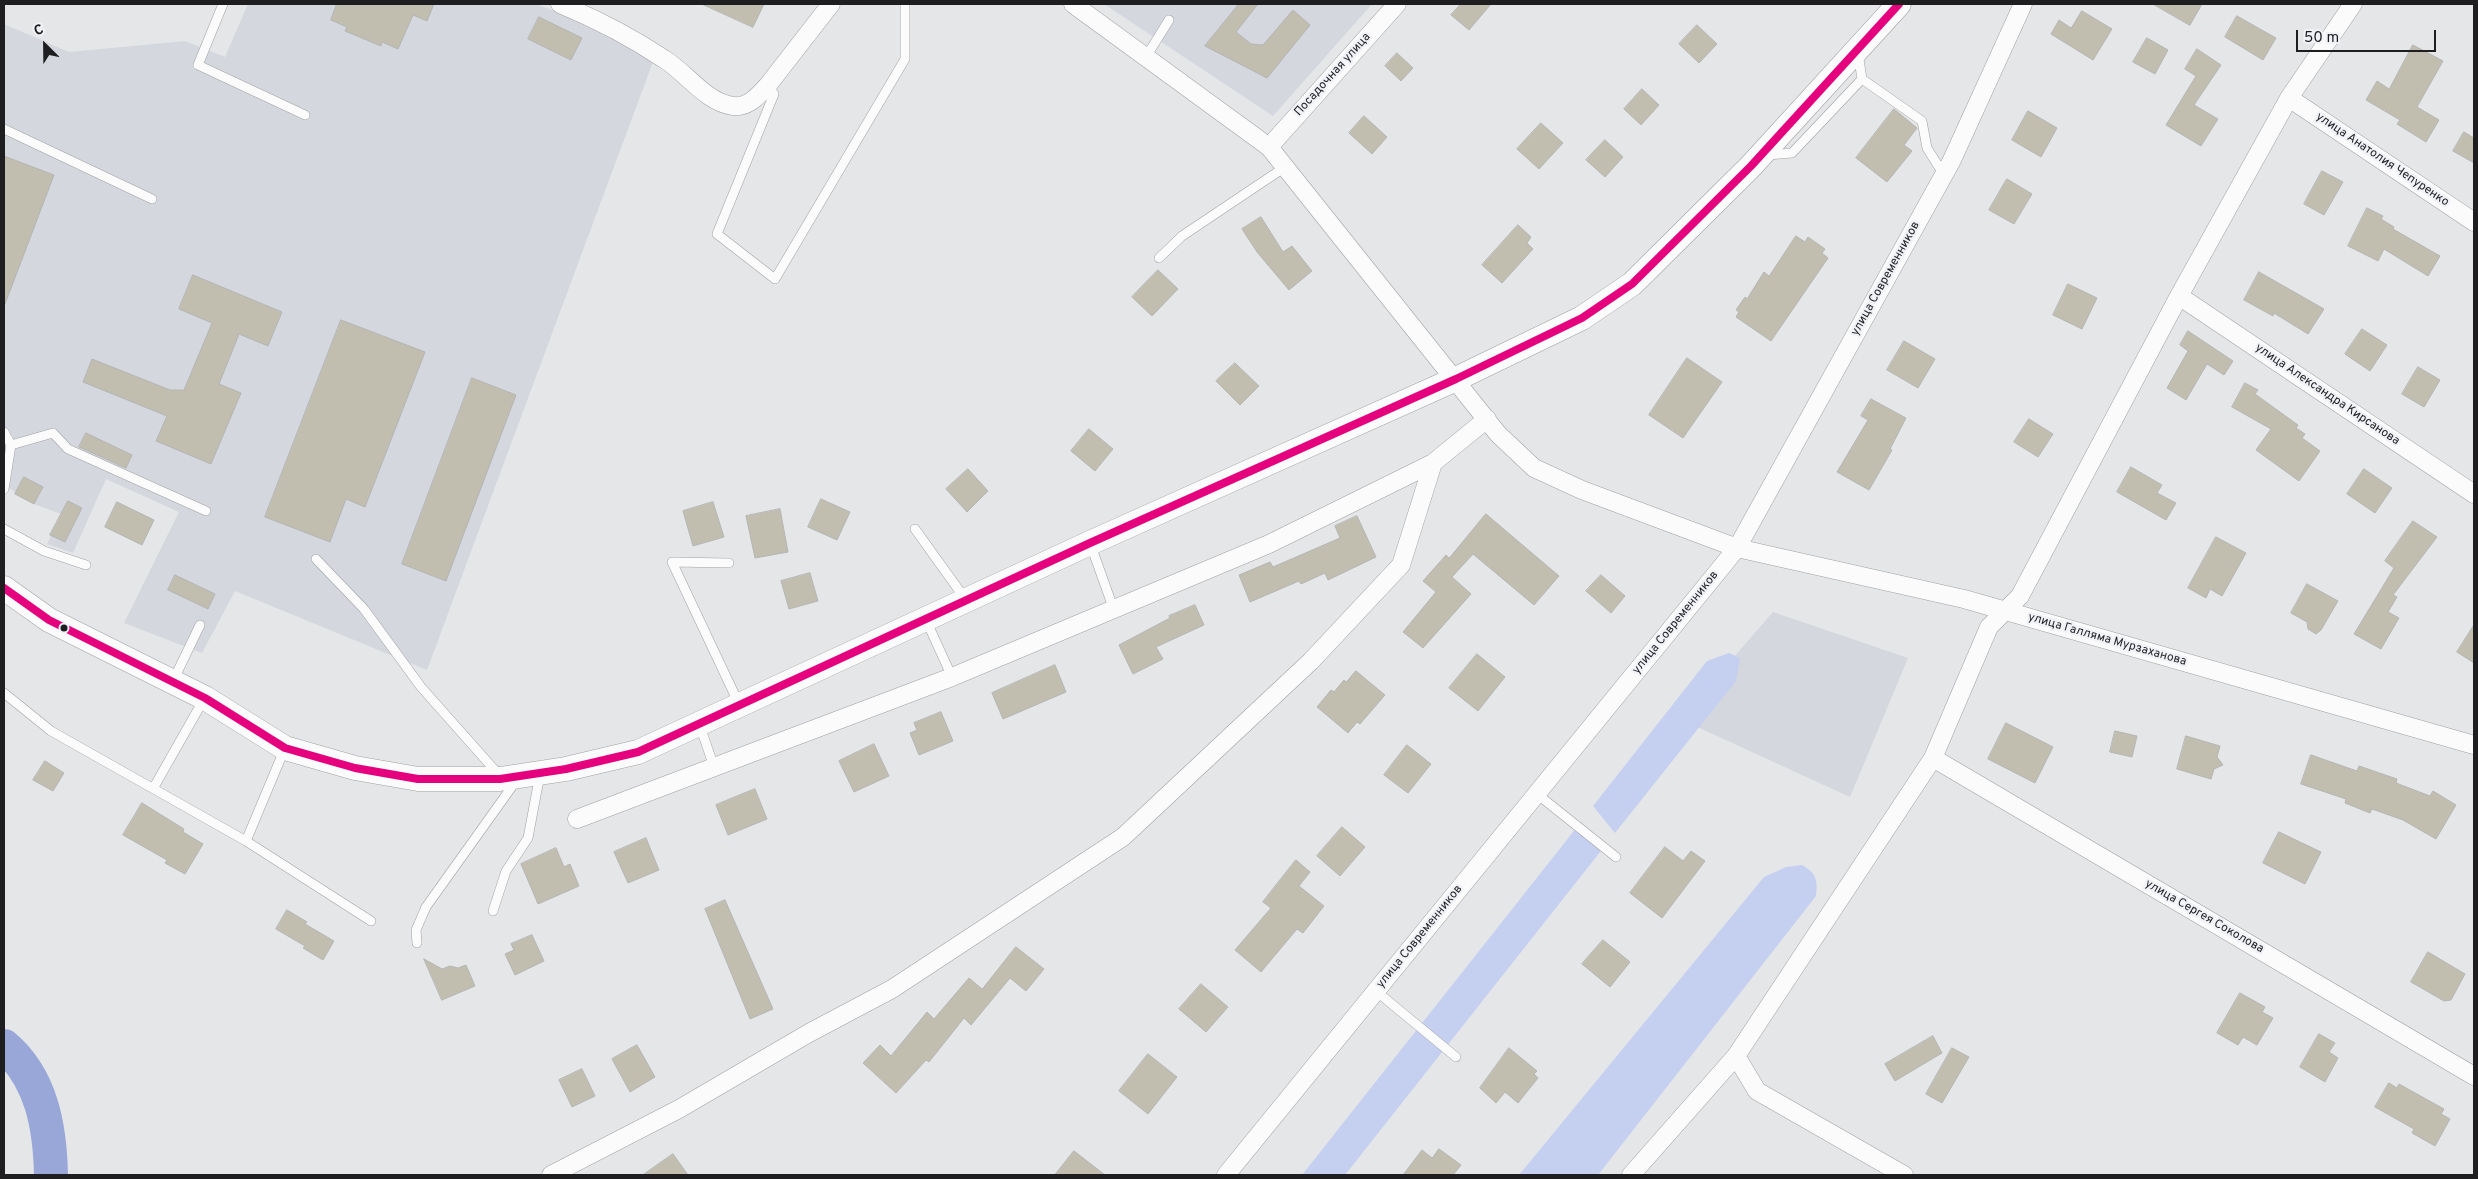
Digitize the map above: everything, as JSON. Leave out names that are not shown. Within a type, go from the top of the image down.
[{"type":"street","points":[[560,4],[604,23],[667,60],[706,93],[720,102],[733,106],[744,105],[757,97],[831,4]]},
{"type":"street","name":"улица Галляма Мурзаханова","points":[[1073,4],[1269,147],[1498,434],[1534,468],[1582,490],[1737,548],[1964,600],[2474,745]]},
{"type":"street","name":"Посадочная улица","points":[[1269,147],[1397,4]]},
{"type":"street","points":[[4,588],[49,620],[204,698],[285,748],[355,768],[418,779],[521,776],[638,752],[700,726],[1090,542],[1456,379],[1582,318],[1632,284],[1760,156],[1899,4]]},
{"type":"street","name":"улица Современников","points":[[1226,1175],[1737,548],[1944,175],[2023,4]]},
{"type":"street","points":[[1631,1175],[1736,1056],[1933,758],[1989,627],[2020,596],[2180,296],[2289,98],[2353,4]]},
{"type":"street","name":"улица Анатолия Чепуренко","points":[[2289,98],[2474,222]]},
{"type":"street","name":"улица Александра Кирсанова","points":[[2180,296],[2474,494]]},
{"type":"street","points":[[577,819],[952,677],[1269,544],[1433,463],[1487,419]]},
{"type":"street","points":[[552,1175],[679,1109],[809,1033],[892,989],[1123,837],[1310,662],[1401,565],[1433,463]]},
{"type":"street","name":"улица Сергея Соколова","points":[[1933,758],[2474,1076]]},
{"type":"street","points":[[1736,1056],[1757,1091],[1904,1175]]},
{"type":"lane","points":[[223,4],[198,65],[306,115]]},
{"type":"lane","points":[[768,85],[774,94],[717,234],[775,280],[905,59],[905,4]]},
{"type":"lane","points":[[1146,57],[1169,20]]},
{"type":"lane","points":[[1857,49],[1862,79],[1922,121],[1927,148],[1944,175]]},
{"type":"lane","points":[[1760,156],[1792,153],[1862,79]]},
{"type":"lane","points":[[4,129],[152,199]]},
{"type":"lane","points":[[1159,258],[1182,236],[1285,167]]},
{"type":"lane","points":[[4,432],[11,445],[4,489]]},
{"type":"lane","points":[[11,445],[53,433],[68,449],[206,512]]},
{"type":"lane","points":[[4,529],[44,551],[86,566]]},
{"type":"lane","points":[[915,529],[966,600]]},
{"type":"lane","points":[[1090,542],[1114,610]]},
{"type":"lane","points":[[316,560],[364,609],[421,687],[521,776],[528,838],[506,871],[493,911]]},
{"type":"lane","points":[[729,563],[672,562],[740,706]]},
{"type":"lane","points":[[926,619],[952,677]]},
{"type":"lane","points":[[172,682],[200,625]]},
{"type":"lane","points":[[4,693],[51,731],[154,787],[246,841],[372,921]]},
{"type":"lane","points":[[154,787],[204,698]]},
{"type":"lane","points":[[700,726],[714,767]]},
{"type":"lane","points":[[246,841],[285,748]]},
{"type":"lane","points":[[417,943],[416,930],[426,907],[521,776]]},
{"type":"lane","points":[[1537,794],[1616,857]]},
{"type":"lane","points":[[1376,991],[1456,1057]]},
{"type":"shaded area","points":[[248,4],[536,4],[657,51],[427,670],[235,591],[202,653],[124,623],[179,512],[106,479],[73,553],[47,544],[61,514],[34,504],[4,485],[4,24],[69,52],[185,41],[225,57]]},
{"type":"shaded area","points":[[1104,4],[1372,4],[1273,116]]},
{"type":"shaded area","points":[[1773,612],[1908,658],[1850,797],[1680,719]]},
{"type":"shaded area","points":[[1729,653],[1740,658],[1736,681],[1615,833],[1593,806],[1707,661]]},
{"type":"shaded area","points":[[1581,822],[1604,847],[1345,1175],[1302,1175]]},
{"type":"shaded area","points":[[1802,865],[1815,878],[1817,886],[1816,896],[1598,1175],[1519,1175],[1764,877],[1786,867]]},
{"type":"building","points":[[337,4],[434,4],[427,21],[413,15],[398,49],[382,42],[381,46],[345,31],[347,27],[331,20]]},
{"type":"building","points":[[702,4],[764,4],[753,27]]},
{"type":"building","points":[[1239,4],[1258,4],[1236,32],[1251,44],[1263,45],[1293,10],[1310,25],[1267,78],[1205,46]]},
{"type":"building","points":[[1461,4],[1491,4],[1469,30],[1451,15]]},
{"type":"building","points":[[2153,4],[2202,4],[2190,25]]},
{"type":"building","points":[[2082,11],[2112,29],[2093,60],[2051,34],[2059,20],[2071,28]]},
{"type":"building","points":[[2237,16],[2276,38],[2263,60],[2225,37]]},
{"type":"building","points":[[539,17],[582,38],[571,60],[528,39]]},
{"type":"building","points":[[1697,25],[1717,44],[1699,63],[1679,44]]},
{"type":"building","points":[[2147,38],[2168,50],[2155,74],[2133,62]]},
{"type":"building","points":[[2413,45],[2443,61],[2417,107],[2439,120],[2426,142],[2397,124],[2400,120],[2366,100],[2377,81],[2389,89]]},
{"type":"building","points":[[2197,49],[2221,65],[2194,105],[2218,119],[2201,146],[2166,125],[2196,76],[2185,69]]},
{"type":"building","points":[[1397,53],[1413,68],[1401,81],[1385,66]]},
{"type":"building","points":[[1642,89],[1659,105],[1641,125],[1624,109]]},
{"type":"building","points":[[1894,109],[1917,128],[1904,145],[1912,151],[1887,182],[1856,158]]},
{"type":"building","points":[[2028,111],[2057,128],[2041,157],[2012,140]]},
{"type":"building","points":[[1364,116],[1387,137],[1372,154],[1349,133]]},
{"type":"building","points":[[1541,123],[1563,143],[1539,169],[1517,149]]},
{"type":"building","points":[[2464,132],[2474,138],[2474,163],[2453,151]]},
{"type":"building","points":[[1605,140],[1623,157],[1605,177],[1586,160]]},
{"type":"building","points":[[4,156],[54,175],[5,304],[4,304]]},
{"type":"building","points":[[2322,171],[2343,182],[2324,215],[2304,204]]},
{"type":"building","points":[[2007,179],[2032,194],[2014,224],[1989,210]]},
{"type":"building","points":[[2367,208],[2383,216],[2381,219],[2394,227],[2393,229],[2440,256],[2428,276],[2384,249],[2378,261],[2348,246]]},
{"type":"building","points":[[1261,217],[1283,252],[1292,246],[1312,271],[1289,290],[1257,252],[1242,229]]},
{"type":"building","points":[[1518,225],[1531,237],[1527,243],[1533,249],[1502,283],[1482,265]]},
{"type":"building","points":[[1796,236],[1805,242],[1808,237],[1825,249],[1822,253],[1828,258],[1771,341],[1736,317],[1739,312],[1736,310],[1745,297],[1747,299],[1764,272],[1769,276]]},
{"type":"building","points":[[1158,270],[1178,289],[1152,316],[1132,297]]},
{"type":"building","points":[[2259,272],[2324,309],[2308,334],[2274,313],[2273,316],[2244,300]]},
{"type":"building","points":[[193,275],[282,312],[268,346],[239,334],[219,384],[241,393],[211,464],[156,441],[167,416],[83,382],[92,359],[170,390],[184,390],[212,323],[179,309]]},
{"type":"building","points":[[2068,284],[2097,298],[2082,329],[2053,315]]},
{"type":"building","points":[[341,320],[425,352],[365,507],[346,499],[330,542],[265,517]]},
{"type":"building","points":[[2362,329],[2387,345],[2370,371],[2345,354]]},
{"type":"building","points":[[2188,331],[2233,361],[2224,375],[2207,364],[2186,400],[2167,388],[2188,351],[2180,345]]},
{"type":"building","points":[[1904,341],[1935,359],[1918,388],[1887,370]]},
{"type":"building","points":[[1687,358],[1722,382],[1683,438],[1649,415]]},
{"type":"building","points":[[1235,363],[1259,386],[1240,405],[1216,381]]},
{"type":"building","points":[[2418,367],[2440,380],[2424,407],[2402,394]]},
{"type":"building","points":[[472,378],[516,395],[446,581],[402,564]]},
{"type":"building","points":[[2245,383],[2258,390],[2255,394],[2298,425],[2296,428],[2305,434],[2302,438],[2320,451],[2299,481],[2256,450],[2271,429],[2232,407]]},
{"type":"building","points":[[1871,399],[1906,418],[1890,449],[1892,450],[1869,490],[1837,472],[1868,420],[1861,416]]},
{"type":"building","points":[[2029,419],[2053,434],[2038,457],[2014,442]]},
{"type":"building","points":[[1089,429],[1113,449],[1095,471],[1071,451]]},
{"type":"building","points":[[86,433],[132,455],[126,468],[79,447]]},
{"type":"building","points":[[2131,467],[2162,485],[2157,493],[2176,503],[2166,520],[2117,492]]},
{"type":"building","points":[[968,469],[988,491],[967,512],[946,489]]},
{"type":"building","points":[[2364,469],[2392,488],[2375,513],[2347,494]]},
{"type":"building","points":[[24,477],[43,487],[34,504],[15,494]]},
{"type":"building","points":[[821,499],[850,512],[837,540],[808,527]]},
{"type":"building","points":[[68,501],[82,508],[65,542],[50,535]]},
{"type":"building","points":[[117,502],[154,520],[142,545],[105,527]]},
{"type":"building","points":[[713,502],[724,537],[693,546],[683,511]]},
{"type":"building","points":[[780,509],[788,552],[755,558],[746,516]]},
{"type":"building","points":[[1486,514],[1559,576],[1534,605],[1473,554],[1452,577],[1471,594],[1423,648],[1403,632],[1436,592],[1423,581],[1446,555],[1449,558]]},
{"type":"building","points":[[1357,516],[1376,557],[1328,580],[1325,573],[1301,584],[1299,581],[1250,602],[1239,575],[1270,562],[1273,567],[1340,538],[1335,526]]},
{"type":"building","points":[[2413,521],[2437,537],[2393,595],[2397,597],[2388,612],[2399,618],[2381,649],[2354,634],[2394,568],[2385,561]]},
{"type":"building","points":[[2216,537],[2246,553],[2222,596],[2210,589],[2206,598],[2188,588]]},
{"type":"building","points":[[810,573],[818,601],[789,609],[781,581]]},
{"type":"building","points":[[175,575],[215,594],[208,609],[168,590]]},
{"type":"building","points":[[1601,575],[1625,596],[1611,613],[1586,591]]},
{"type":"building","points":[[2307,584],[2338,601],[2321,630],[2316,634],[2308,629],[2307,622],[2291,613]]},
{"type":"building","points":[[1195,605],[1204,625],[1156,647],[1163,659],[1133,674],[1119,645],[1170,618],[1169,616]]},
{"type":"building","points":[[2474,625],[2474,663],[2457,652]]},
{"type":"building","points":[[1477,654],[1505,677],[1478,711],[1449,688]]},
{"type":"building","points":[[1055,665],[1066,692],[1003,719],[992,693]]},
{"type":"building","points":[[1356,671],[1385,695],[1360,724],[1357,722],[1348,733],[1317,707],[1331,690],[1334,692],[1344,680],[1346,682]]},
{"type":"building","points":[[941,712],[953,741],[919,755],[910,733],[917,730],[914,723]]},
{"type":"building","points":[[2006,723],[2053,747],[2035,783],[1988,759]]},
{"type":"building","points":[[2115,731],[2137,736],[2132,757],[2110,752]]},
{"type":"building","points":[[2186,736],[2220,746],[2217,757],[2223,765],[2214,769],[2211,779],[2177,769]]},
{"type":"building","points":[[874,744],[889,776],[854,792],[839,761]]},
{"type":"building","points":[[1407,745],[1431,764],[1408,793],[1384,775]]},
{"type":"building","points":[[2311,755],[2357,771],[2359,766],[2397,779],[2396,783],[2430,796],[2433,791],[2456,805],[2436,839],[2403,820],[2372,809],[2370,813],[2345,803],[2346,799],[2301,784]]},
{"type":"building","points":[[45,761],[64,773],[53,791],[33,780]]},
{"type":"building","points":[[755,789],[767,819],[728,835],[716,805]]},
{"type":"building","points":[[142,803],[184,829],[183,832],[203,844],[185,874],[165,863],[167,860],[123,835]]},
{"type":"building","points":[[1342,827],[1365,847],[1340,876],[1317,856]]},
{"type":"building","points":[[2279,832],[2321,852],[2305,884],[2263,863]]},
{"type":"building","points":[[646,838],[659,870],[628,883],[614,852]]},
{"type":"building","points":[[1665,847],[1683,861],[1691,851],[1705,861],[1662,918],[1630,893]]},
{"type":"building","points":[[556,848],[564,867],[570,864],[579,886],[538,904],[521,864]]},
{"type":"building","points":[[1296,860],[1310,872],[1299,886],[1324,906],[1303,933],[1297,929],[1261,972],[1235,950],[1271,908],[1263,902]]},
{"type":"building","points":[[725,900],[773,1009],[750,1019],[705,909]]},
{"type":"building","points":[[287,910],[307,922],[305,924],[334,941],[323,960],[303,948],[305,946],[276,929]]},
{"type":"building","points":[[532,935],[544,961],[515,975],[505,954],[514,950],[511,944]]},
{"type":"building","points":[[1603,940],[1630,962],[1610,987],[1582,964]]},
{"type":"building","points":[[1016,947],[1044,969],[1026,991],[1010,978],[971,1025],[964,1018],[929,1062],[926,1060],[896,1093],[863,1063],[880,1045],[891,1056],[927,1012],[934,1019],[969,978],[982,989]]},
{"type":"building","points":[[2428,952],[2465,974],[2451,1000],[2444,1001],[2411,982]]},
{"type":"building","points":[[424,959],[442,969],[450,966],[458,968],[466,965],[475,986],[442,1000]]},
{"type":"building","points":[[1201,984],[1228,1007],[1206,1032],[1179,1009]]},
{"type":"building","points":[[2240,993],[2265,1007],[2262,1012],[2273,1018],[2257,1045],[2243,1037],[2238,1045],[2217,1033]]},
{"type":"building","points":[[2319,1034],[2335,1043],[2329,1052],[2338,1058],[2325,1082],[2300,1067]]},
{"type":"building","points":[[1933,1036],[1942,1053],[1895,1081],[1885,1064]]},
{"type":"building","points":[[637,1045],[655,1077],[630,1092],[612,1059]]},
{"type":"building","points":[[1509,1048],[1537,1071],[1534,1074],[1538,1078],[1518,1103],[1505,1092],[1496,1103],[1480,1088]]},
{"type":"building","points":[[1952,1048],[1969,1057],[1942,1103],[1926,1094]]},
{"type":"building","points":[[1148,1054],[1177,1077],[1148,1114],[1119,1091]]},
{"type":"building","points":[[582,1069],[595,1096],[572,1107],[559,1080]]},
{"type":"building","points":[[2389,1083],[2397,1088],[2399,1084],[2444,1109],[2441,1114],[2450,1119],[2435,1146],[2412,1133],[2414,1129],[2375,1107]]},
{"type":"building","points":[[1439,1149],[1461,1165],[1453,1175],[1403,1175],[1422,1150],[1432,1158]]},
{"type":"building","points":[[1074,1151],[1105,1175],[1055,1175]]},
{"type":"building","points":[[673,1154],[688,1175],[643,1175]]},
{"type":"waterway","points":[[4,1046],[17,1059],[35,1088],[46,1122],[51,1175]]},
{"type":"transit line","points":[[4,588],[49,620],[205,698],[285,748],[355,768],[418,779],[500,779],[566,769],[638,752],[1090,543],[1456,379],[1582,318],[1632,284],[1751,166],[1899,4]]}]
